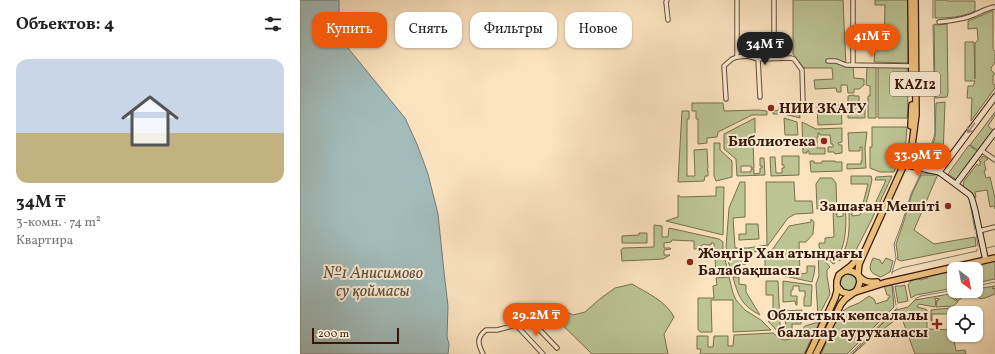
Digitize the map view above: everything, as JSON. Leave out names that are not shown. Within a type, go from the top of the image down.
[{"type":"main road","name":"KAZ12","points":[[809,354],[835,298],[837,291],[837,278],[860,256],[909,155],[914,136],[916,115],[911,0]]},
{"type":"main road","name":"KAZ12","points":[[913,66],[916,0]]},
{"type":"main road","points":[[939,172],[995,97]]},
{"type":"main road","points":[[956,184],[995,132]]},
{"type":"main road","name":"KAZ12","points":[[854,292],[857,290],[860,282],[858,276],[858,266],[903,165]]},
{"type":"main road","points":[[903,165],[939,172],[971,197],[985,257]]},
{"type":"main road","points":[[843,272],[852,271],[865,281],[873,282],[995,256]]},
{"type":"main road","points":[[837,284],[840,290],[849,294],[884,283],[995,256]]},
{"type":"main road","points":[[816,354],[841,304],[854,292]]},
{"type":"street","points":[[667,0],[668,20]]},
{"type":"street","points":[[737,0],[737,57]]},
{"type":"street","points":[[774,0],[774,58]]},
{"type":"street","points":[[853,0],[853,65]]},
{"type":"street","points":[[939,22],[971,16],[995,7]]},
{"type":"street","points":[[726,99],[724,66],[732,59],[748,56],[758,58],[791,58],[794,59],[802,70],[803,104]]},
{"type":"street","points":[[758,58],[760,97]]},
{"type":"street","points":[[828,61],[836,61],[846,65],[913,66]]},
{"type":"street","points":[[981,150],[995,160]]},
{"type":"street","points":[[979,231],[995,227]]},
{"type":"street","points":[[483,354],[479,346],[479,340],[480,335],[483,332],[486,330],[496,330],[516,325],[522,316],[525,316],[536,326],[557,348]]},
{"type":"street","points":[[516,325],[543,354]]},
{"type":"green space","points":[[793,0],[843,0],[846,67],[853,67],[854,78],[864,79],[864,85],[859,89],[854,89],[854,93],[848,93],[847,85],[841,85],[841,92],[837,92],[836,88],[815,89],[814,80],[833,79],[832,68],[804,68],[793,54]]},
{"type":"green space","points":[[875,0],[908,0],[908,63],[874,62],[875,50],[884,49],[885,5],[875,5]]},
{"type":"green space","points":[[935,0],[975,1],[975,11],[956,17],[935,18]]},
{"type":"green space","points":[[992,11],[993,49],[995,51],[995,62],[991,70],[995,74],[993,75],[993,84],[995,85],[995,88],[971,121],[972,98],[967,98],[968,86],[973,86],[975,81],[965,81],[965,42],[974,42],[975,79],[975,43],[978,40],[977,28],[968,29],[968,21]]},
{"type":"green space","points":[[934,24],[947,24],[947,97],[935,98]]},
{"type":"green space","points":[[867,67],[876,67],[876,118],[868,118],[868,96],[870,96],[870,86],[866,85]]},
{"type":"green space","points":[[878,67],[907,67],[907,118],[878,118]]},
{"type":"green space","points":[[848,96],[859,96],[859,102],[865,102],[865,118],[848,118]]},
{"type":"green space","points":[[945,102],[944,158],[936,169],[925,167],[935,138],[936,103]]},
{"type":"green space","points":[[692,103],[723,103],[724,111],[758,110],[767,111],[767,115],[752,115],[718,132],[717,137],[707,138],[707,143],[698,144],[698,119],[696,119],[696,111],[692,111]]},
{"type":"green space","points":[[841,105],[842,124],[818,125],[817,106]]},
{"type":"green space","points":[[779,106],[799,106],[800,118],[784,114],[773,114],[773,111],[779,110]]},
{"type":"green space","points":[[682,111],[689,111],[689,119],[687,119],[687,176],[695,176],[694,150],[707,149],[708,176],[705,176],[704,181],[678,182]]},
{"type":"green space","points":[[995,112],[995,115],[988,126],[994,131],[979,151],[970,145]]},
{"type":"green space","points":[[755,118],[755,135],[753,135],[752,140],[754,168],[751,168],[751,166],[741,166],[741,172],[751,172],[751,169],[754,169],[754,174],[760,173],[760,168],[762,168],[762,166],[760,166],[760,158],[764,158],[765,175],[737,176],[736,159],[724,149],[724,134]]},
{"type":"green space","points":[[784,118],[797,122],[798,135],[785,135]]},
{"type":"green space","points":[[802,122],[816,129],[842,128],[842,142],[838,143],[839,145],[842,145],[842,153],[835,154],[834,152],[828,152],[828,147],[833,147],[833,144],[831,144],[830,135],[820,135],[818,133],[817,148],[825,148],[825,154],[809,154],[809,151],[807,151],[807,153],[803,153]]},
{"type":"green space","points":[[872,127],[907,127],[906,141],[894,172],[880,172],[870,168]]},
{"type":"green space","points":[[867,132],[865,148],[866,168],[847,169],[847,164],[861,164],[862,161],[862,147],[860,147],[860,151],[849,151],[848,133]]},
{"type":"green space","points":[[714,143],[720,143],[720,150],[732,161],[732,177],[716,181],[714,176]]},
{"type":"green space","points":[[969,145],[978,152],[957,180],[948,174]]},
{"type":"green space","points":[[782,156],[799,156],[799,175],[771,176],[770,157],[775,157],[776,173],[782,173],[782,168],[784,168],[784,165],[782,165]]},
{"type":"green space","points":[[983,156],[988,159],[984,162],[986,170],[984,171],[986,178],[990,177],[995,198],[995,209],[994,206],[990,207],[987,190],[975,192],[976,197],[973,198],[963,187],[964,181],[977,164],[979,166],[981,162],[979,161]]},
{"type":"green space","points":[[810,161],[814,161],[814,163],[822,163],[822,161],[842,162],[842,171],[811,172]]},
{"type":"green space","points":[[938,174],[914,230],[934,244],[975,237],[976,246],[901,261],[897,259],[896,244],[912,194],[921,175]]},
{"type":"green space","points":[[851,176],[871,176],[872,180],[865,208],[873,208],[886,180],[875,180],[876,177],[892,176],[856,250],[839,261],[846,247],[849,228],[849,206],[852,205],[852,216],[860,215],[868,184],[851,184]]},
{"type":"green space","points":[[820,178],[832,178],[836,183],[837,217],[843,216],[843,203],[846,212],[846,225],[841,252],[833,264],[819,247],[819,243],[825,243],[825,238],[834,237],[833,209],[817,209],[816,184]]},
{"type":"green space","points":[[740,182],[745,182],[745,217],[733,218],[735,248],[748,248],[767,245],[766,182],[794,182],[795,201],[812,201],[813,213],[795,214],[788,218],[766,248],[761,251],[729,255],[726,247],[729,208]]},
{"type":"green space","points":[[716,187],[724,187],[723,235],[666,221],[678,217],[678,195],[681,197],[716,196]]},
{"type":"green space","points":[[811,219],[814,222],[813,234],[806,242],[799,242],[800,274],[807,273],[807,266],[815,266],[812,282],[780,275],[765,276],[765,255],[769,254],[789,226],[811,222]]},
{"type":"green space","points":[[746,224],[758,224],[759,239],[739,240],[739,234],[746,234]]},
{"type":"green space","points":[[654,225],[662,226],[662,237],[668,237],[669,228],[719,239],[723,242],[723,251],[728,272],[716,273],[714,243],[711,243],[711,245],[704,244],[694,249],[694,241],[672,240],[671,242],[664,243],[664,248],[671,249],[664,250],[664,255],[670,255],[663,259],[622,261],[621,250],[623,248],[654,247]]},
{"type":"green space","points":[[639,233],[647,233],[647,243],[622,243],[622,236],[639,235]]},
{"type":"green space","points":[[818,253],[830,267],[827,270],[827,276],[830,294],[818,317],[816,284],[819,276]]},
{"type":"green space","points":[[746,256],[746,264],[739,265],[739,273],[732,273],[728,261],[730,259]]},
{"type":"green space","points":[[873,258],[880,260],[882,264],[886,258],[893,261],[890,272],[881,277],[874,274],[870,268]]},
{"type":"green space","points":[[995,260],[995,279],[983,282],[983,263]]},
{"type":"green space","points":[[947,271],[947,289],[916,295],[911,298],[908,285],[912,280],[928,278],[927,276]]},
{"type":"green space","points":[[848,273],[854,276],[857,282],[854,288],[848,291],[842,288],[839,282],[842,276]]},
{"type":"green space","points":[[729,277],[736,300],[745,310],[761,320],[771,330],[733,332],[733,300],[711,300],[712,332],[700,332],[698,329],[698,298],[714,298],[713,286],[717,285],[716,278]]},
{"type":"green space","points":[[733,277],[739,277],[739,284],[746,285],[746,292],[760,315],[749,308],[742,300]]},
{"type":"green space","points":[[766,281],[778,281],[780,324],[782,334],[780,334],[768,321],[773,321],[773,295],[766,295]]},
{"type":"green space","points":[[783,281],[812,285],[811,306],[804,306],[805,291],[799,291],[799,286],[793,286],[793,290],[791,290],[791,296],[797,296],[797,305],[795,301],[783,302]]},
{"type":"green space","points":[[632,284],[650,294],[671,311],[674,317],[664,334],[668,354],[592,354],[544,307],[551,305],[573,315],[585,312],[615,288]]},
{"type":"green space","points":[[892,285],[894,307],[847,354],[821,354],[836,320],[843,311],[869,296],[874,299],[876,304],[888,300],[890,297],[887,295],[884,286]]},
{"type":"green space","points":[[905,285],[908,301],[898,303],[895,286]]},
{"type":"green space","points":[[995,286],[992,288],[995,289],[995,294],[983,298],[983,288]]},
{"type":"green space","points":[[947,294],[947,298],[952,298],[958,302],[953,306],[936,307],[937,300],[939,299],[935,298],[935,307],[919,304],[917,307],[927,310],[927,329],[947,330],[947,342],[954,342],[956,351],[965,350],[966,354],[915,354],[901,316],[852,354],[896,310],[908,307],[915,300]]},
{"type":"green space","points":[[947,308],[947,314],[932,314],[931,326],[931,310]]},
{"type":"green space","points":[[802,310],[801,324],[792,324],[792,333],[787,335],[784,311]]},
{"type":"green space","points":[[819,323],[804,354],[700,354],[701,349],[697,349],[697,336],[708,336],[708,347],[713,347],[714,336],[728,336],[728,346],[733,346],[734,335],[773,333],[784,340],[790,339],[799,333],[805,326]]},
{"type":"water","name":"№1 Анисимово су қоймасы","points":[[300,0],[339,0],[339,12],[312,12],[312,48],[348,48],[405,118],[417,144],[428,174],[438,214],[448,306],[448,354],[300,354]]},
{"type":"waterway","points":[[933,0],[933,18]]},
{"type":"waterway","points":[[924,164],[935,133],[933,25]]},
{"type":"waterway","points":[[992,96],[995,92]]},
{"type":"waterway","points":[[938,169],[991,98]]},
{"type":"waterway","points":[[892,272],[896,258],[894,244],[911,194],[921,173],[935,173]]},
{"type":"waterway","points":[[969,198],[973,219]]},
{"type":"waterway","points":[[973,220],[975,230]]},
{"type":"waterway","points":[[976,232],[978,246]]},
{"type":"waterway","points":[[987,248],[995,246]]},
{"type":"waterway","points":[[892,274],[892,272],[901,268],[977,251],[977,249]]},
{"type":"waterway","points":[[983,285],[995,282]]},
{"type":"waterway","points":[[893,286],[896,305]]},
{"type":"waterway","points":[[915,299],[921,296],[947,291]]},
{"type":"waterway","points":[[850,354],[897,308]]},
{"type":"place","name":"НИИ ЗКАТУ","points":[[771,108]]},
{"type":"place","name":"Библиотека","points":[[824,141]]},
{"type":"place","name":"Зашаған Мешіті","points":[[948,206]]},
{"type":"place","name":"Жәңгір Хан атындағы Балабақшасы","points":[[690,262]]},
{"type":"place","name":"Облыстық көпсалалы балалар ауруханасы","points":[[937,324]]}]
